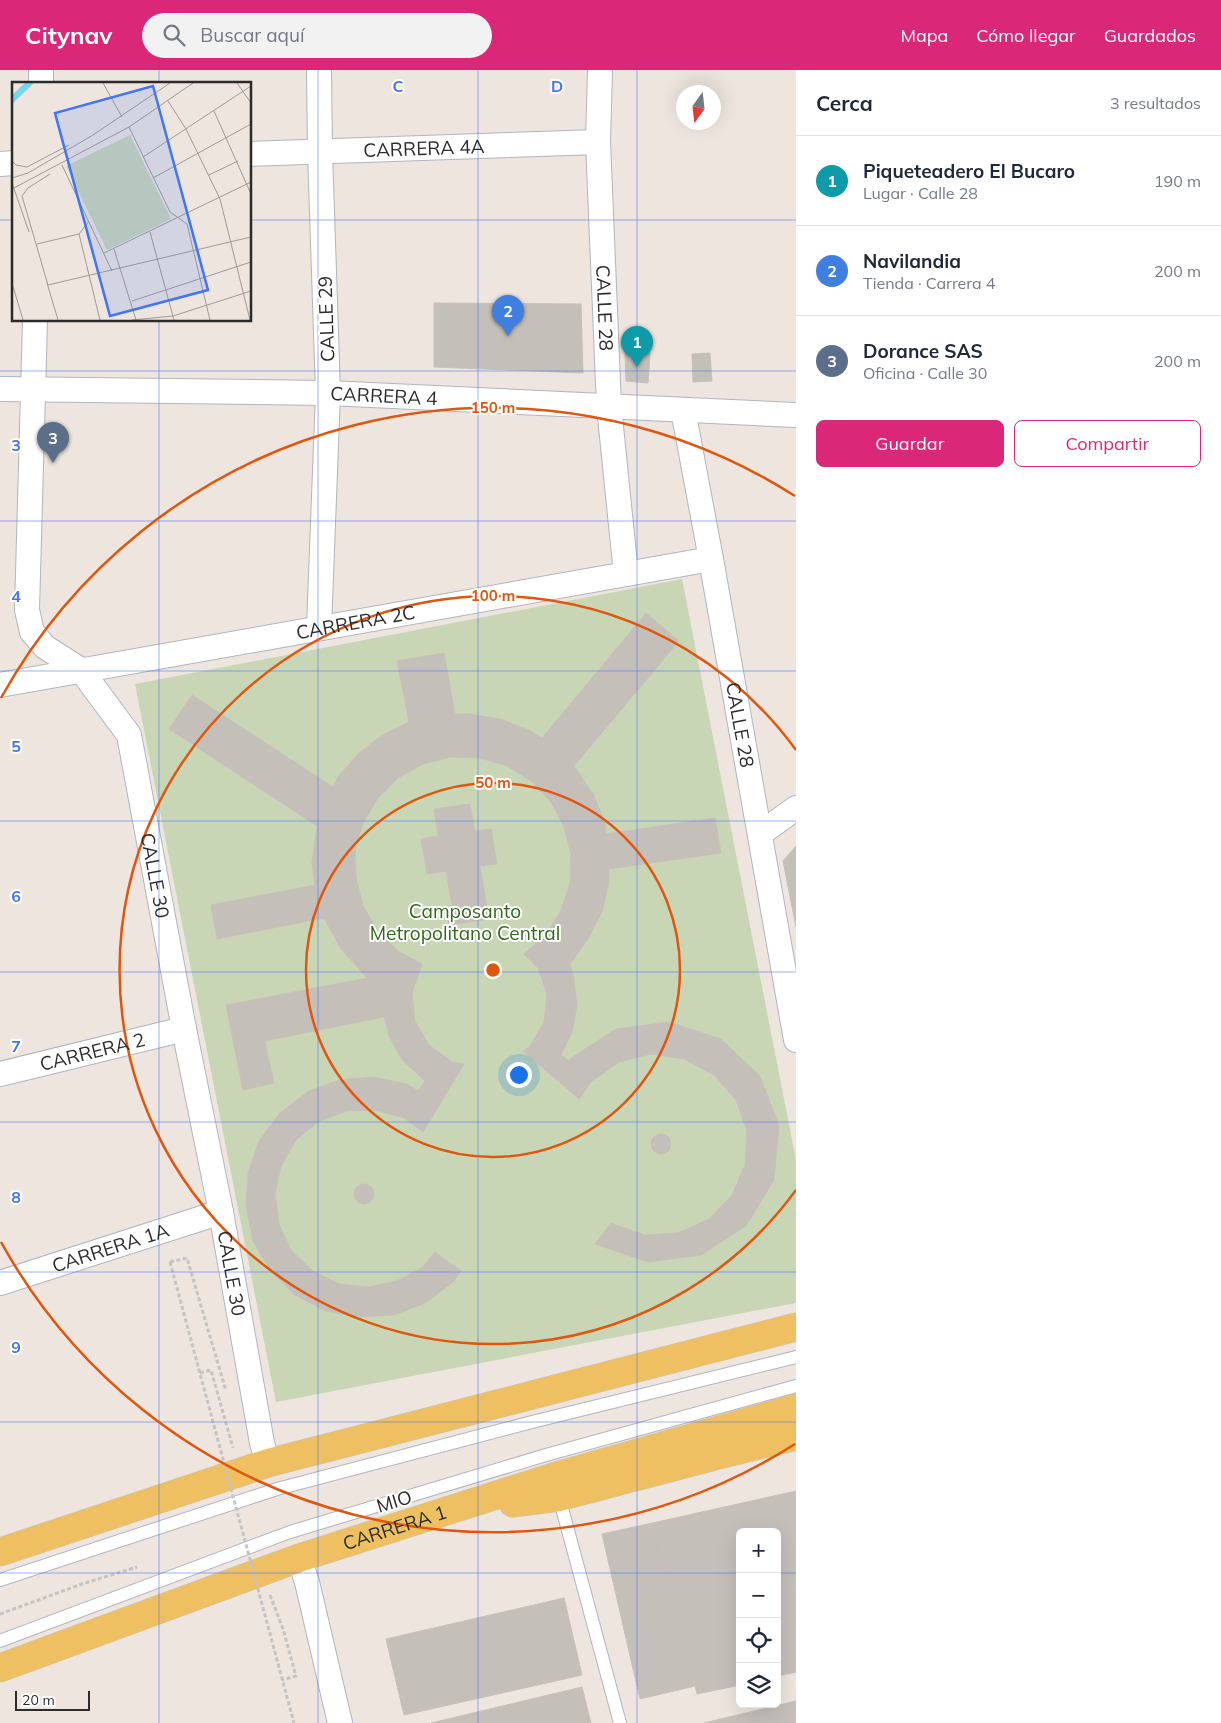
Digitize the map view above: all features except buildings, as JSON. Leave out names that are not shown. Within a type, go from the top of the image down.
[{"type":"main road","points":[[0,1552],[268,1463],[796,1327]]},
{"type":"main road","name":"CARRERA 1","points":[[0,1668],[299,1558],[553,1477],[796,1408]]},
{"type":"main road","points":[[444,1511],[559,1498],[796,1436]]},
{"type":"street","name":"CALLE 29","points":[[319,628],[328,394],[320,152],[320,70]]},
{"type":"street","name":"CALLE 28","points":[[600,70],[598,142],[610,407],[626,574]]},
{"type":"street","name":"CARRERA 4A","points":[[251,154],[598,142]]},
{"type":"street","name":"CALLE 30","points":[[35,321],[27,610],[32,632],[46,647],[81,670],[129,735],[184,1030],[221,1212],[262,1443],[268,1463]]},
{"type":"street","name":"CARRERA 4","points":[[0,389],[328,394],[796,416]]},
{"type":"street","name":"CALLE 28","points":[[683,410],[796,1040]]},
{"type":"street","name":"CARRERA 2C","points":[[0,686],[81,670],[711,559]]},
{"type":"street","points":[[760,834],[796,808]]},
{"type":"street","name":"CARRERA 2","points":[[0,1074],[184,1030]]},
{"type":"street","name":"CARRERA 1A","points":[[0,1282],[221,1212]]},
{"type":"street","points":[[299,1558],[340,1723]]},
{"type":"lane","points":[[0,1580],[276,1488],[796,1357]]},
{"type":"lane","name":"MIO","points":[[0,1641],[290,1532],[546,1454],[796,1386]]},
{"type":"lane","points":[[559,1498],[620,1723]]},
{"type":"path","points":[[216,1356],[187,1258],[170,1262],[294,1723]]},
{"type":"path","points":[[200,1373],[211,1370],[234,1451]]},
{"type":"path","points":[[0,1614],[82,1584],[139,1566]]},
{"type":"path","points":[[269,1592],[283,1629],[296,1676],[282,1680]]},
{"type":"green space","name":"Camposanto Metropolitano Central","points":[[682,579],[796,1160],[796,1303],[276,1402],[135,684]]},
{"type":"place","name":"Navilandia","points":[[508,336]]},
{"type":"place","name":"Piqueteadero El Bucaro","points":[[637,367]]},
{"type":"place","name":"Dorance SAS","points":[[53,463]]}]
